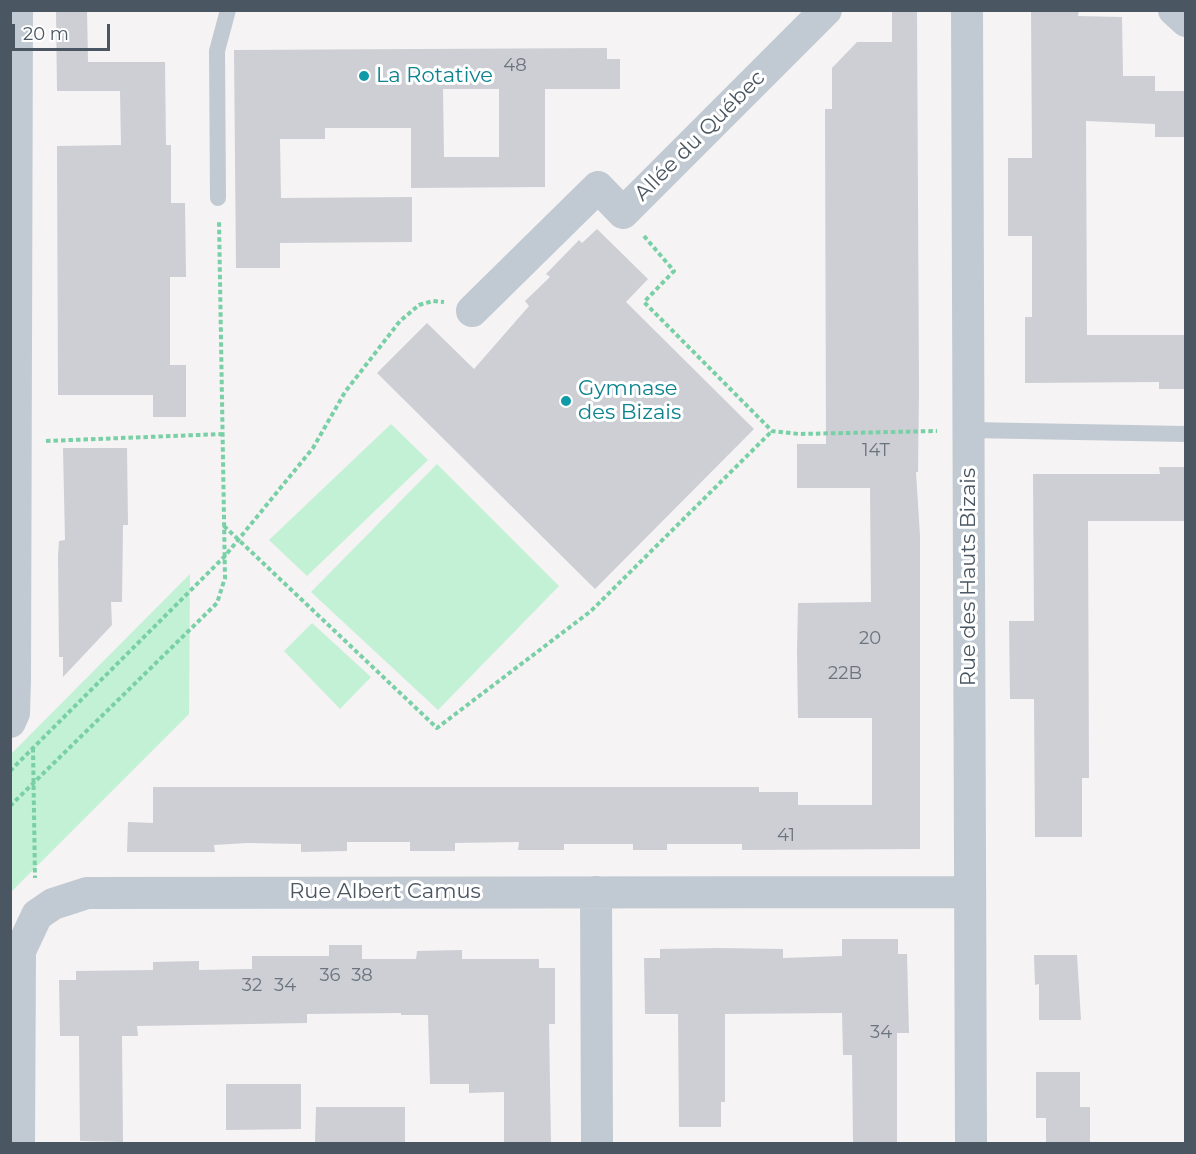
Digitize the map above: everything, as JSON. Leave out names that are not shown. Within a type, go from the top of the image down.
[{"type":"street","points":[[17,10],[14,713],[22,731]]},
{"type":"street","name":"Allée du Québec","points":[[472,311],[598,187],[623,213],[826,10]]},
{"type":"street","name":"Rue des Hauts Bizais","points":[[967,10],[971,1143]]},
{"type":"street","points":[[1174,10],[1185,21]]},
{"type":"street","points":[[596,892],[597,1143]]},
{"type":"street","name":"Rue Albert Camus","points":[[38,915],[53,904],[87,893],[970,892]]},
{"type":"street","points":[[19,1143],[20,951],[38,915]]},
{"type":"lane","points":[[218,198],[217,51],[228,10]]},
{"type":"lane","points":[[969,430],[1185,434]]},
{"type":"path","points":[[10,806],[217,603],[225,579],[218,198]]},
{"type":"path","points":[[623,213],[674,271],[644,302],[772,431],[799,434],[969,430]]},
{"type":"path","points":[[10,771],[225,556],[314,448],[345,392],[400,321],[419,305],[433,301],[445,302],[472,311]]},
{"type":"path","points":[[224,526],[437,728],[591,611],[772,431]]},
{"type":"path","points":[[16,442],[223,435]]},
{"type":"path","points":[[22,731],[33,748],[38,915]]},
{"type":"green space","points":[[391,424],[428,460],[307,576],[269,540]]},
{"type":"green space","points":[[437,464],[559,586],[438,710],[311,592]]},
{"type":"green space","points":[[190,574],[189,714],[11,892],[11,754]]},
{"type":"green space","points":[[312,623],[371,677],[340,709],[284,651]]},
{"type":"building","points":[[56,10],[87,10],[88,62],[165,62],[166,145],[171,145],[171,203],[185,203],[186,277],[170,277],[170,365],[186,365],[186,417],[153,417],[153,395],[58,395],[57,146],[121,145],[120,91],[57,91]]},
{"type":"building","points":[[892,10],[917,10],[919,391],[918,472],[916,472],[920,536],[920,849],[742,850],[742,844],[667,844],[667,850],[633,850],[633,844],[564,844],[564,850],[518,850],[519,842],[455,843],[455,851],[410,851],[410,842],[347,842],[347,851],[301,852],[301,844],[247,843],[214,845],[215,852],[127,852],[128,822],[153,823],[153,787],[759,787],[759,792],[798,792],[798,805],[872,805],[872,718],[798,718],[797,651],[798,603],[871,602],[870,488],[797,488],[797,444],[826,444],[825,109],[832,109],[832,68],[857,42],[892,42]]},
{"type":"building","points":[[1031,10],[1079,10],[1078,16],[1122,17],[1123,76],[1155,76],[1155,91],[1185,91],[1185,137],[1155,137],[1155,124],[1086,121],[1087,335],[1185,335],[1185,389],[1159,389],[1159,382],[1025,383],[1025,317],[1032,317],[1032,236],[1008,236],[1008,158],[1032,158]]},
{"type":"building","points":[[607,48],[607,59],[620,59],[620,89],[545,89],[545,187],[411,188],[411,128],[325,128],[325,139],[280,139],[281,198],[412,197],[412,242],[280,243],[280,268],[236,268],[234,50]],"holes":[[[443,89],[499,89],[499,157],[444,157]]]},
{"type":"building","name":"Gymnase des Bizais","points":[[597,229],[648,279],[626,302],[754,429],[595,589],[377,373],[427,323],[474,369],[529,306],[525,301],[550,277],[546,274],[579,240],[582,243]]},
{"type":"building","points":[[63,448],[127,448],[128,525],[123,525],[122,602],[111,602],[112,625],[63,677],[63,657],[59,657],[58,556],[59,541],[65,540]]},
{"type":"building","points":[[1159,467],[1185,467],[1185,521],[1088,521],[1089,778],[1082,778],[1082,837],[1035,837],[1034,699],[1010,699],[1009,621],[1034,621],[1033,474],[1160,474]]},
{"type":"building","points":[[842,939],[898,939],[898,954],[907,954],[909,1033],[897,1033],[897,1143],[853,1143],[852,1055],[843,1055],[842,1013],[725,1014],[725,1102],[721,1102],[721,1127],[679,1127],[678,1014],[645,1014],[644,958],[660,958],[660,949],[719,948],[783,949],[783,958],[842,956]]},
{"type":"building","points":[[329,945],[362,945],[362,959],[416,959],[417,951],[462,950],[462,959],[539,959],[539,968],[555,968],[555,1024],[549,1024],[551,1143],[504,1143],[504,1092],[469,1093],[469,1084],[430,1084],[428,1015],[401,1015],[401,1013],[307,1014],[307,1023],[137,1026],[138,1036],[122,1036],[123,1142],[80,1141],[79,1036],[60,1036],[59,980],[76,980],[76,971],[153,970],[153,962],[199,961],[199,970],[252,969],[252,956],[329,956]]},
{"type":"building","points":[[1034,955],[1077,955],[1081,1020],[1039,1020],[1039,984],[1035,985]]},
{"type":"building","points":[[1036,1072],[1080,1072],[1080,1107],[1090,1107],[1090,1143],[1046,1143],[1046,1118],[1036,1118]]},
{"type":"building","points":[[226,1084],[301,1084],[301,1129],[226,1130]]},
{"type":"building","points":[[316,1107],[405,1107],[405,1143],[315,1143]]},
{"type":"place","name":"La Rotative","points":[[364,76]]},
{"type":"place","name":"Gymnase des Bizais","points":[[566,401]]}]
